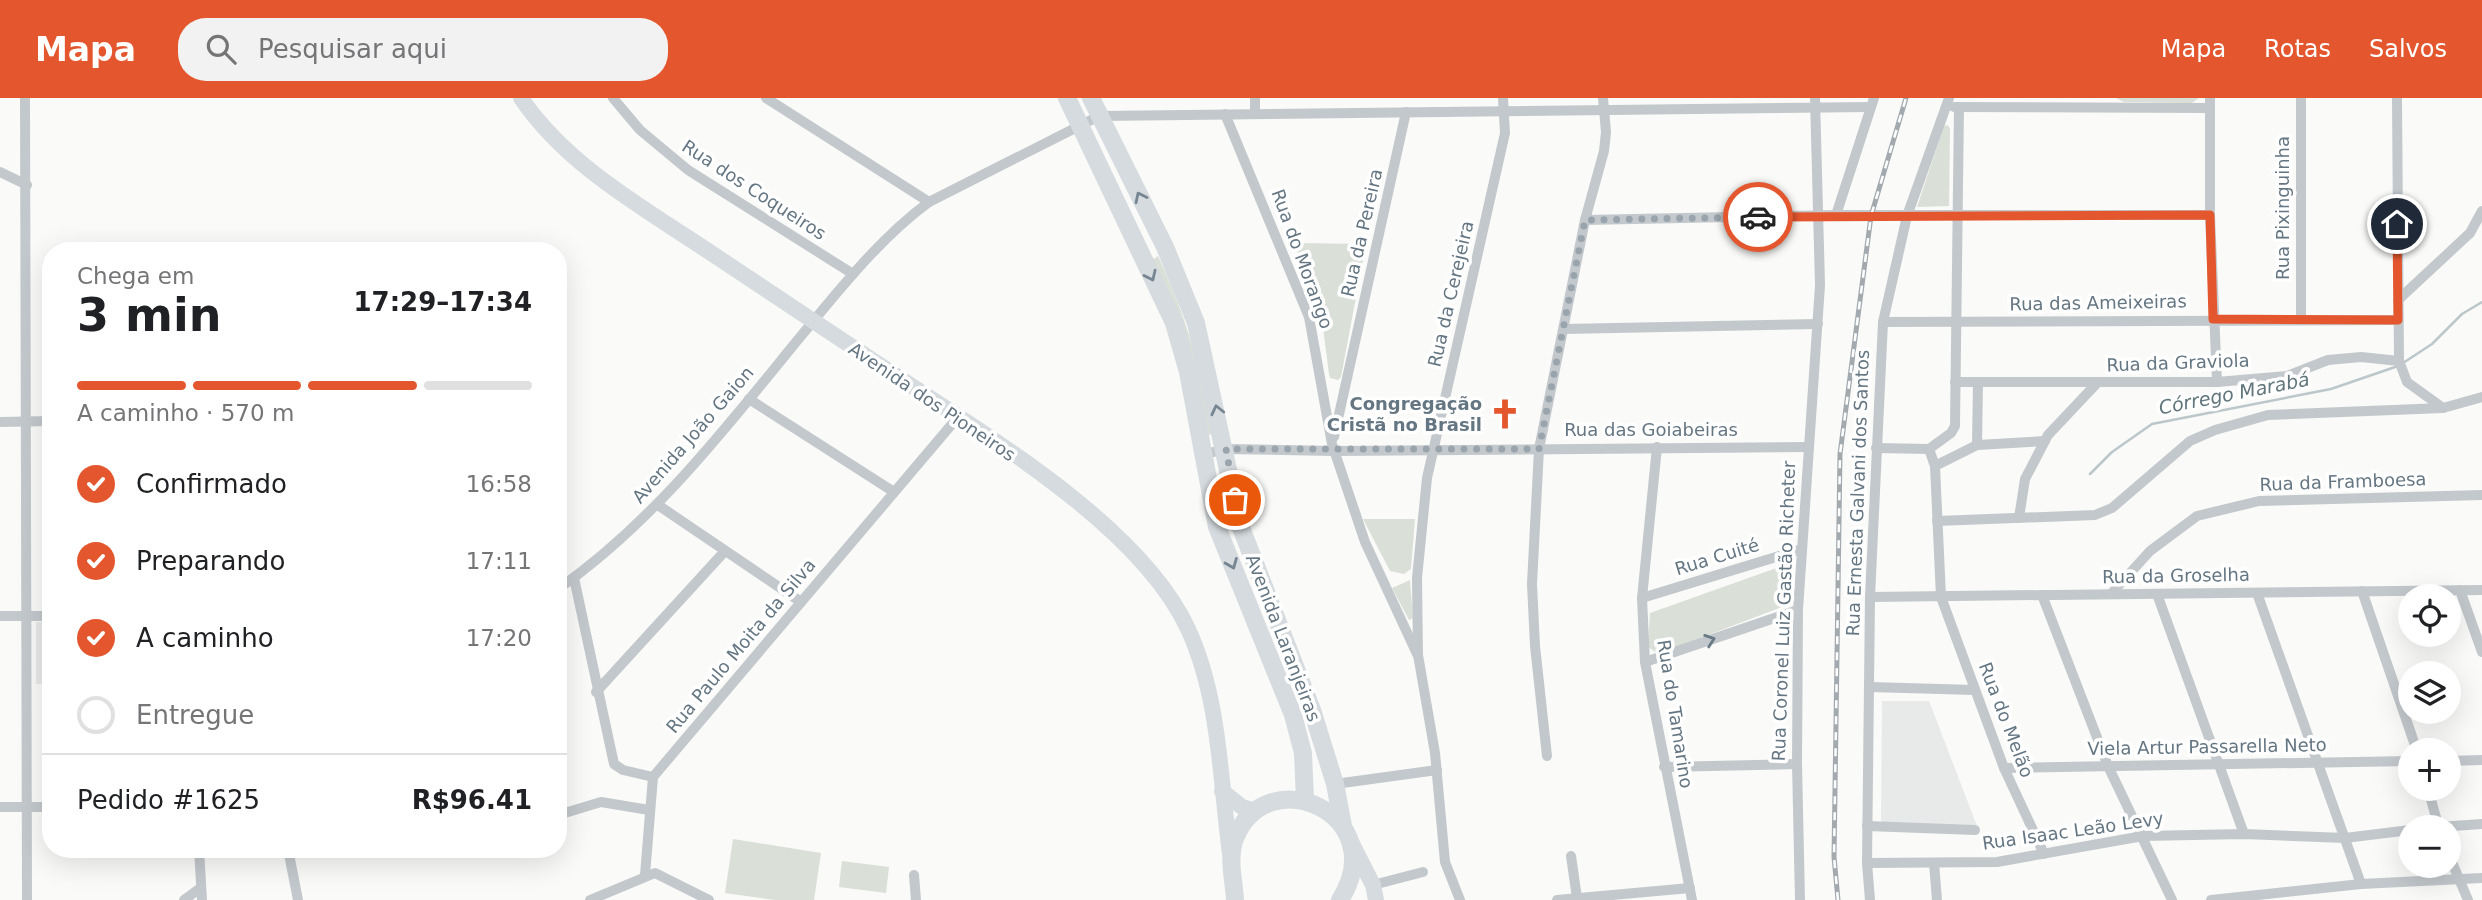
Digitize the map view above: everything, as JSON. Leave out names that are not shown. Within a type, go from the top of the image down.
[{"type":"main road","name":"Avenida dos Pioneiros","points":[[521,98],[534,117],[596,176],[958,417],[1085,509],[1122,539],[1153,573],[1187,626],[1208,677],[1235,900]]},
{"type":"main road","name":"Avenida Laranjeiras","points":[[1067,98],[1174,323],[1188,372],[1217,527],[1293,715],[1303,753],[1305,800]]},
{"type":"main road","name":"Avenida Laranjeiras","points":[[1091,98],[1165,247],[1196,323],[1226,449],[1240,525],[1297,667],[1335,784],[1347,834],[1375,892]]},
{"type":"main road","points":[[1222,791],[1242,807],[1256,811]]},
{"type":"main road","points":[[1245,900],[1232,870],[1234,843],[1242,825],[1256,811],[1271,803],[1305,800],[1320,806],[1347,834],[1353,872],[1340,900]]},
{"type":"street","points":[[25,98],[27,900]]},
{"type":"street","name":"Rua dos Coqueiros","points":[[613,98],[640,130],[688,170],[853,274]]},
{"type":"street","points":[[766,98],[929,202]]},
{"type":"street","points":[[1255,98],[1255,114]]},
{"type":"street","name":"Rua da Cerejeira","points":[[1460,900],[1445,862],[1437,770],[1418,655],[1417,578],[1427,478],[1505,133],[1503,98]]},
{"type":"street","name":"Rua Pixinguinha","points":[[2301,98],[2301,319]]},
{"type":"street","points":[[2397,98],[2399,361],[2407,382],[2443,408]]},
{"type":"street","points":[[1947,103],[1959,107],[2013,102],[2210,103],[2210,215],[2217,382]]},
{"type":"street","name":"Rua Coronel Luiz Gastão Richeter","points":[[1800,900],[1798,610],[1807,447],[1818,324],[1819,216],[1815,103]]},
{"type":"street","points":[[1099,116],[1503,110],[1603,104],[1872,103],[1836,215]]},
{"type":"street","name":"Rua Ernesta Galvani dos Santos","points":[[1870,900],[1867,826],[1870,597],[1878,474],[1876,448],[1883,322],[1907,216],[1947,103]]},
{"type":"street","points":[[1546,756],[1532,584],[1539,449],[1585,220],[1604,151],[1606,132],[1603,104]]},
{"type":"street","points":[[1876,448],[1929,449],[1951,433],[1955,426],[1959,107]]},
{"type":"street","name":"Rua da Pereira","points":[[1333,447],[1406,112]]},
{"type":"street","name":"Rua do Morango","points":[[1226,114],[1309,317],[1333,447],[1379,575],[1418,655]]},
{"type":"street","name":"Avenida João Gaion","points":[[567,583],[658,505],[853,274],[909,216],[929,202],[1099,116]]},
{"type":"street","points":[[0,172],[27,185]]},
{"type":"street","points":[[2398,300],[2470,233],[2482,211]]},
{"type":"street","points":[[1585,220],[1836,215],[2210,215]]},
{"type":"street","name":"Rua das Ameixeiras","points":[[1883,322],[2398,320]]},
{"type":"street","points":[[1563,329],[1818,324]]},
{"type":"street","name":"Rua da Graviola","points":[[1955,382],[2217,382],[2287,376],[2328,360],[2361,357],[2399,361]]},
{"type":"street","points":[[2019,518],[2025,479],[2045,441],[2098,382]]},
{"type":"street","points":[[1977,444],[1978,383]]},
{"type":"street","points":[[1937,521],[2095,516],[2112,508],[2190,441],[2269,415],[2443,408],[2482,397]]},
{"type":"street","points":[[749,399],[894,492]]},
{"type":"street","name":"Rua Paulo Moita da Silva","points":[[653,777],[958,417]]},
{"type":"street","points":[[0,422],[42,421]]},
{"type":"street","points":[[1935,466],[1977,444],[2045,441]]},
{"type":"street","name":"Rua das Goiabeiras","points":[[1202,455],[1226,449],[1333,447],[1807,447]]},
{"type":"street","name":"Rua do Tamarino","points":[[1657,447],[1642,597],[1645,662],[1691,894]]},
{"type":"street","name":"Rua do Melão","points":[[1929,449],[1935,466],[1941,597],[2004,768],[2044,854]]},
{"type":"street","name":"Rua da Framboesa","points":[[2111,594],[2150,551],[2197,516],[2259,501],[2482,495]]},
{"type":"street","points":[[658,505],[801,602]]},
{"type":"street","name":"Rua Cuité","points":[[1642,597],[1802,549]]},
{"type":"street","points":[[596,692],[725,551]]},
{"type":"street","points":[[574,578],[596,692],[614,764],[623,770],[653,777],[645,876]]},
{"type":"street","name":"Rua da Groselha","points":[[2461,590],[2482,590]]},
{"type":"street","points":[[2362,591],[2413,738]]},
{"type":"street","name":"Rua da Groselha","points":[[1870,597],[2398,591]]},
{"type":"street","points":[[2257,593],[2361,884]]},
{"type":"street","points":[[2461,593],[2482,652]]},
{"type":"street","points":[[2157,594],[2244,834]]},
{"type":"street","points":[[2042,595],[2108,766],[2172,900]]},
{"type":"street","points":[[1645,662],[1798,610]]},
{"type":"street","points":[[0,615],[42,616]]},
{"type":"street","points":[[1870,687],[1975,690]]},
{"type":"street","points":[[2461,761],[2482,760]]},
{"type":"street","name":"Viela Artur Passarella Neto","points":[[2004,768],[2398,761]]},
{"type":"street","points":[[1664,768],[1797,764]]},
{"type":"street","points":[[1335,784],[1437,770]]},
{"type":"street","points":[[567,813],[601,802],[649,810]]},
{"type":"street","points":[[0,807],[42,807]]},
{"type":"street","points":[[2461,825],[2482,824]]},
{"type":"street","points":[[1867,826],[1975,830]]},
{"type":"street","name":"Rua Isaac Leão Levy","points":[[1867,863],[1997,862],[2143,836],[2244,834],[2345,838],[2398,831]]},
{"type":"street","points":[[1571,856],[1577,898]]},
{"type":"street","points":[[184,900],[201,894],[200,858]]},
{"type":"street","points":[[290,858],[298,900]]},
{"type":"street","points":[[1934,863],[1937,900]]},
{"type":"street","points":[[1375,892],[1423,872]]},
{"type":"street","points":[[590,900],[645,876],[662,874],[709,900]]},
{"type":"street","points":[[914,876],[916,900]]},
{"type":"street","points":[[2211,900],[2361,884],[2482,878]]},
{"type":"street","points":[[2458,879],[2468,900]]},
{"type":"street","points":[[2286,891],[2301,900]]},
{"type":"street","points":[[1557,900],[1691,894]]},
{"type":"shaded area","points":[[2116,98],[2199,98],[2192,103],[2124,102]]},
{"type":"shaded area","points":[[1944,126],[1950,128],[1949,206],[1917,207]]},
{"type":"shaded area","points":[[1294,243],[1366,244],[1341,377],[1338,380],[1330,378],[1321,312]]},
{"type":"shaded area","points":[[1158,256],[1198,364],[1212,433],[1205,438],[1151,261]]},
{"type":"shaded area","points":[[1363,519],[1415,519],[1411,569],[1404,574],[1390,571]]},
{"type":"shaded area","points":[[1782,566],[1788,570],[1786,600],[1782,607],[1658,654],[1648,647],[1650,613]]},
{"type":"shaded area","points":[[1410,580],[1413,618],[1409,620],[1392,588]]},
{"type":"shaded area","points":[[36,622],[42,622],[42,684],[36,684]]},
{"type":"shaded area","points":[[1882,701],[1929,701],[1977,826],[1881,822]]},
{"type":"shaded area","points":[[733,839],[821,853],[814,900],[775,900],[725,893]]},
{"type":"shaded area","points":[[842,861],[889,867],[886,893],[839,887]]},
{"type":"waterway","name":"Córrego Marabá","points":[[2403,363],[2432,344],[2462,314],[2482,302]]},
{"type":"waterway","name":"Córrego Marabá","points":[[2090,474],[2112,452],[2152,424],[2331,389],[2398,366]]},
{"type":"railway","points":[[1838,900],[1834,857],[1840,454],[1871,216],[1906,98]]},
{"type":"way so far","points":[[1235,500],[1226,449],[1539,449],[1585,220],[1758,217]]},
{"type":"place","name":"Congregação Cristã no Brasil","points":[[1505,414]]},
{"type":"route","points":[[1758,217],[2210,215],[2213,319],[2398,320],[2397,224]]}]
